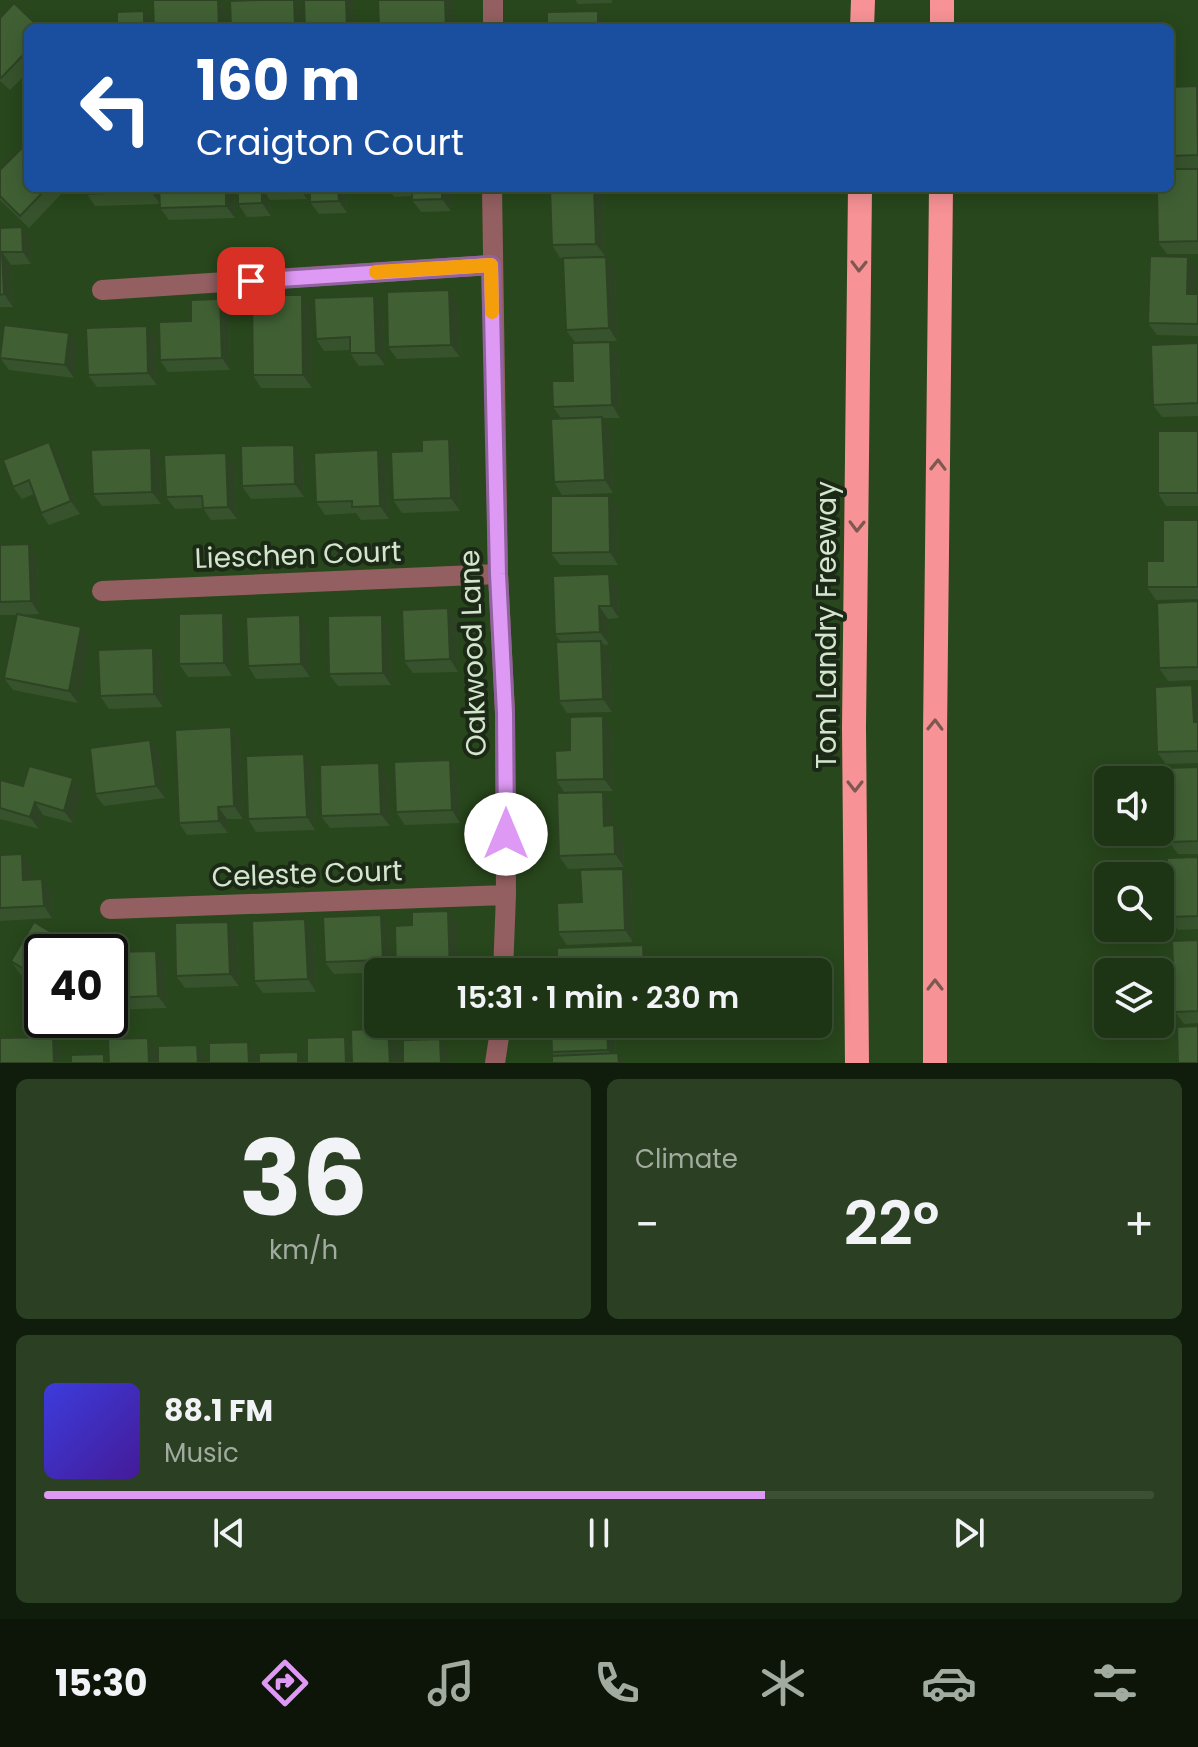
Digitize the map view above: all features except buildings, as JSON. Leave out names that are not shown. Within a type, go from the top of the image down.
[{"type":"highway","points":[[862,24],[863,0]]},
{"type":"highway","points":[[942,0],[942,24]]},
{"type":"highway","name":"Tom Landry Freeway","points":[[857,1063],[854,727],[860,192]]},
{"type":"highway","points":[[935,1063],[941,192]]},
{"type":"street","points":[[493,0],[493,24]]},
{"type":"street","name":"Oakwood Lane","points":[[492,192],[498,574],[505,713],[504,958]]},
{"type":"street","points":[[102,290],[491,265]]},
{"type":"street","name":"Lieschen Court","points":[[102,591],[498,574]]},
{"type":"street","name":"Celeste Court","points":[[110,909],[506,895]]},
{"type":"street","points":[[495,1063],[499,1038]]},
{"type":"slow traffic","points":[[376,272],[491,265],[492,312]]},
{"type":"route","points":[[251,281],[491,265],[506,834]]}]
